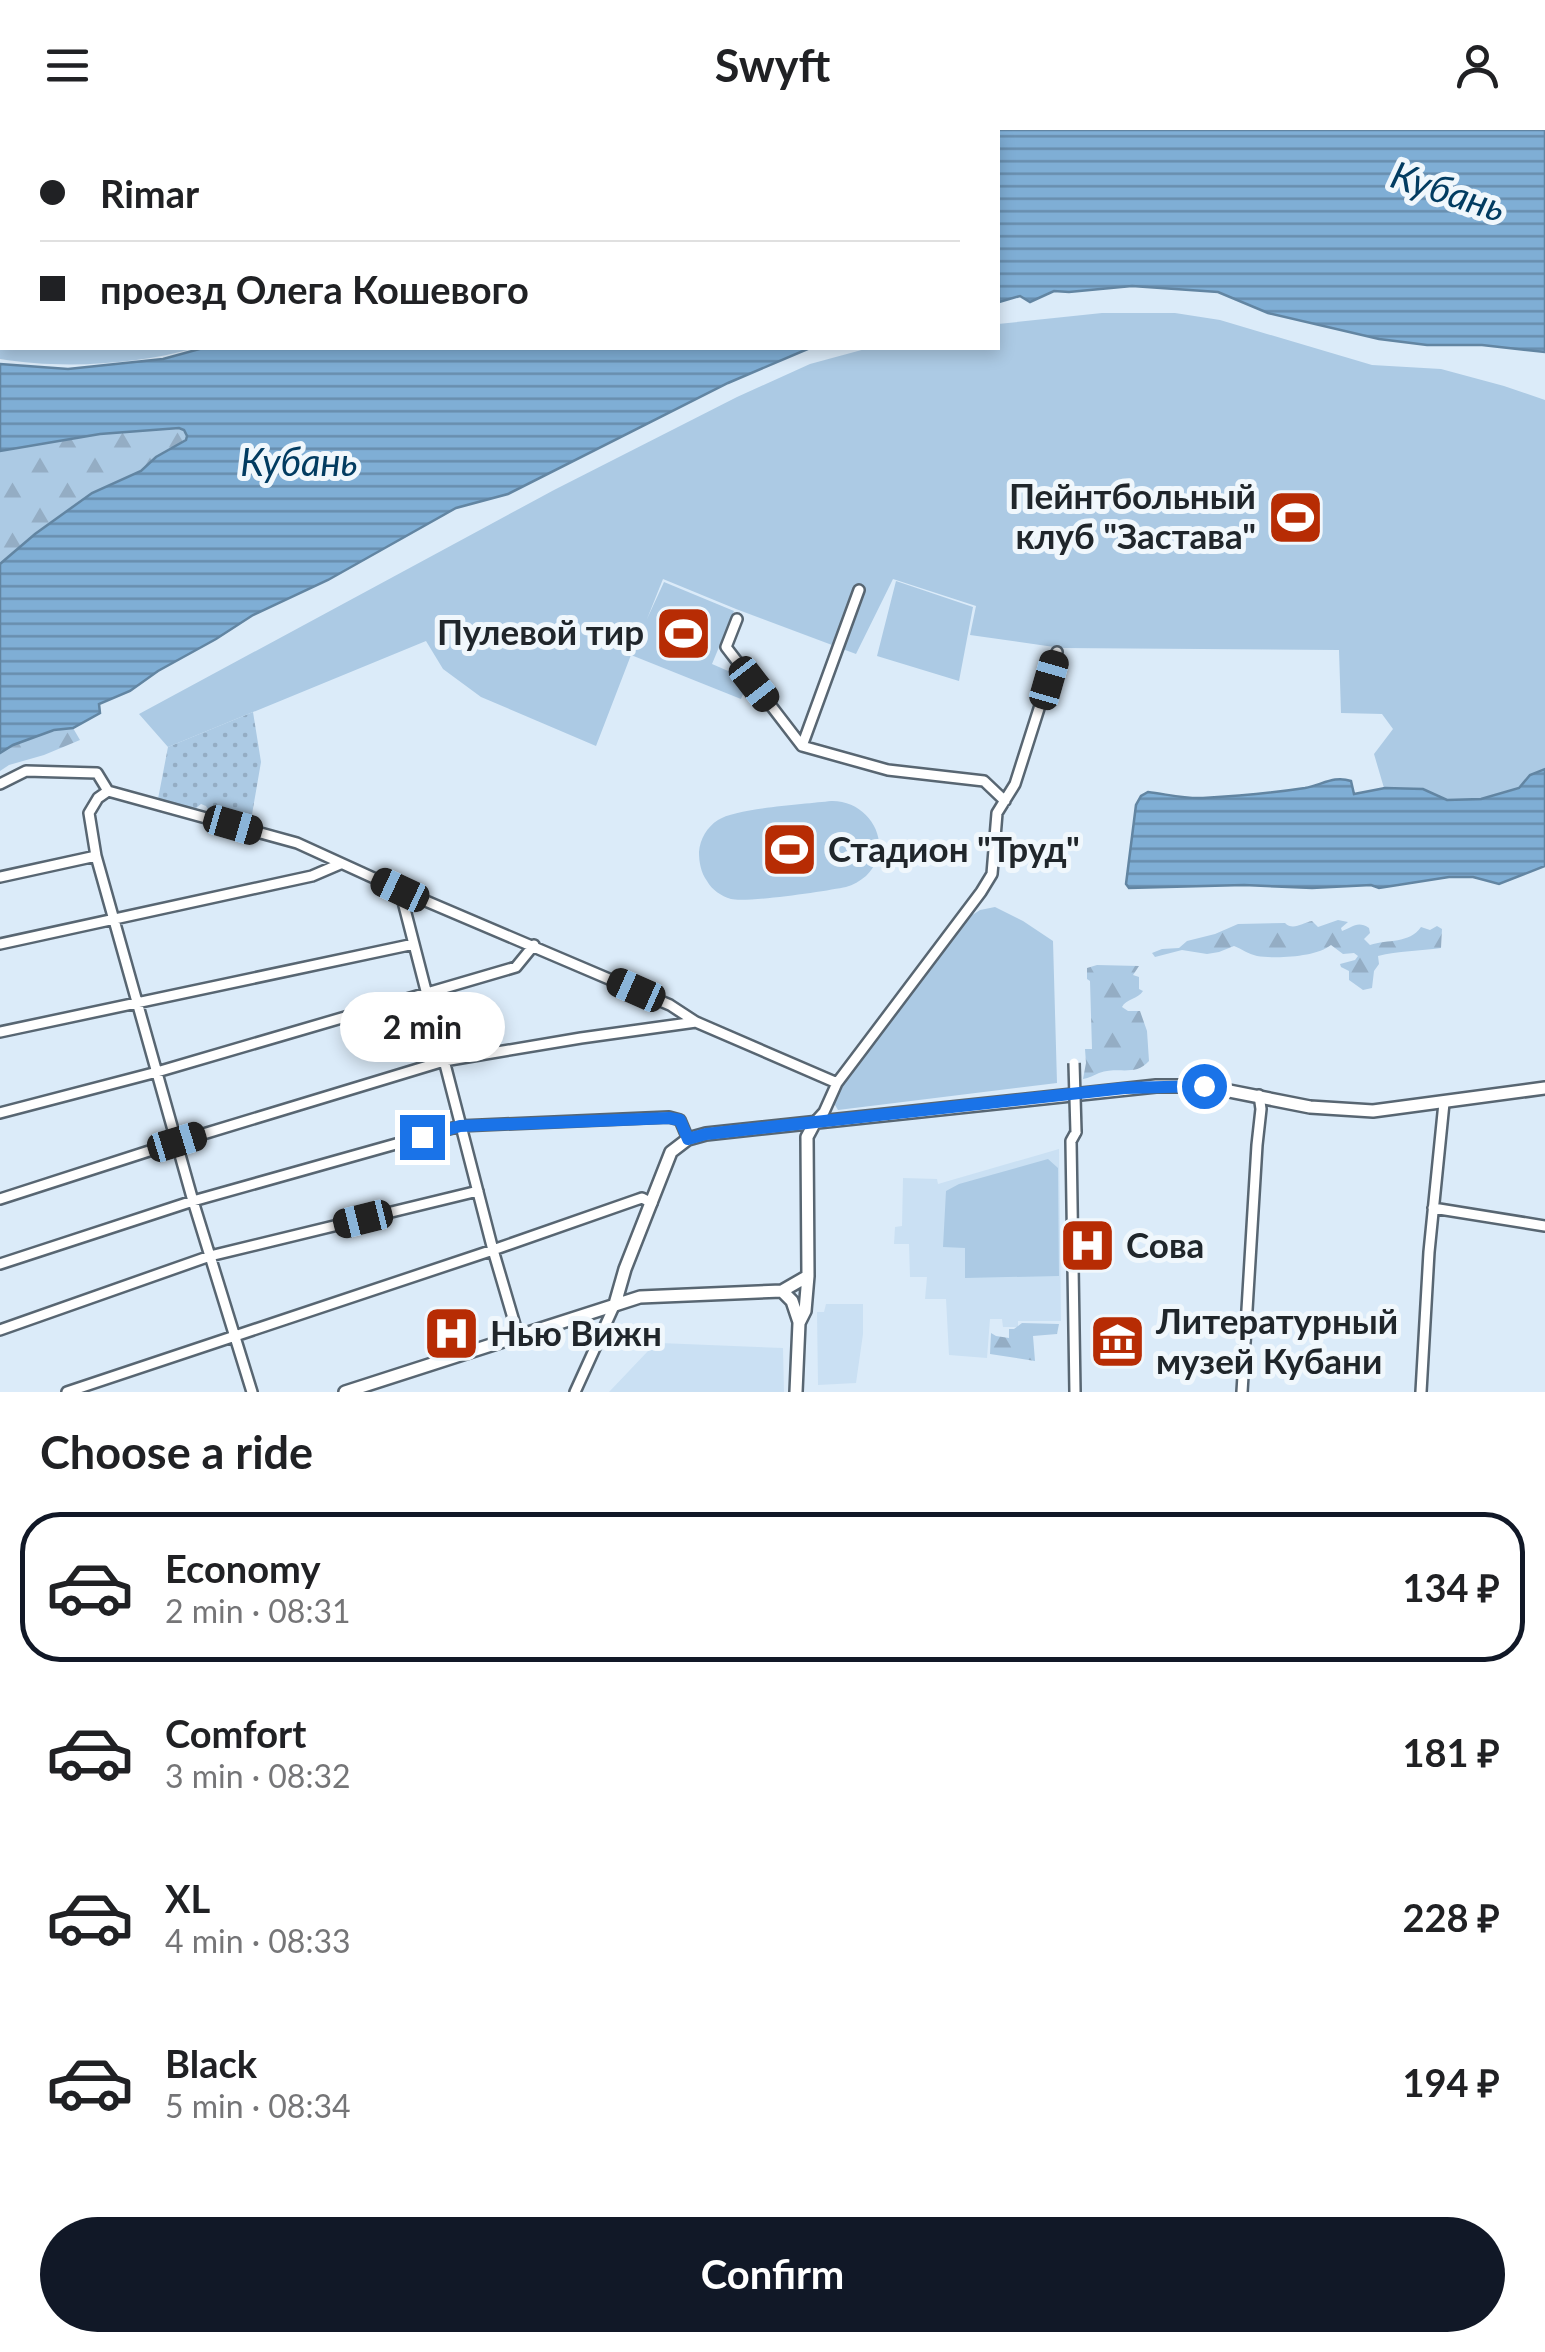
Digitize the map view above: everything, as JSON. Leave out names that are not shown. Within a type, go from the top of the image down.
[{"type":"main road","points":[[614,1304],[672,1152],[688,1139],[706,1134],[1156,1086],[1204,1086],[1310,1107],[1352,1111],[1394,1110],[1545,1088]]},
{"type":"main road","points":[[796,1392],[800,1323],[808,1276],[806,1136],[815,1122]]},
{"type":"main road","points":[[625,1269],[626,1286],[640,1297]]},
{"type":"main road","points":[[345,1392],[640,1297],[782,1292],[808,1276]]},
{"type":"main road","points":[[782,1292],[792,1301],[800,1323]]},
{"type":"street","points":[[802,746],[859,590]]},
{"type":"street","points":[[737,619],[726,647],[802,746],[888,770],[984,780],[1005,801]]},
{"type":"street","points":[[815,1122],[837,1083],[992,874],[997,813],[1015,784],[1058,652]]},
{"type":"street","points":[[0,784],[26,771],[97,773],[108,791],[296,843],[670,1005],[696,1022],[837,1083]]},
{"type":"street","points":[[108,791],[89,813],[96,856],[193,1202],[252,1392]]},
{"type":"street","points":[[0,876],[96,856]]},
{"type":"street","points":[[0,944],[312,876],[340,864]]},
{"type":"street","points":[[400,890],[492,1250],[518,1336]]},
{"type":"street","points":[[0,1032],[414,944]]},
{"type":"street","points":[[0,1113],[157,1072],[516,968],[534,946]]},
{"type":"street","points":[[0,1199],[444,1061],[696,1022]]},
{"type":"street","points":[[1074,1063],[1075,1392]]},
{"type":"street","points":[[1242,1392],[1259,1096]]},
{"type":"street","points":[[1421,1392],[1444,1103]]},
{"type":"street","points":[[0,1264],[193,1202],[460,1126],[669,1118],[680,1120],[688,1139]]},
{"type":"street","points":[[0,1330],[210,1256],[478,1191]]},
{"type":"street","points":[[67,1392],[642,1198],[652,1202]]},
{"type":"street","points":[[1433,1208],[1545,1226]]},
{"type":"street","points":[[575,1392],[614,1304]]},
{"type":"shaded area","points":[[1059,1149],[1061,1321],[1018,1321],[1018,1327],[1003,1327],[1002,1319],[990,1319],[987,1358],[949,1355],[946,1299],[925,1299],[927,1277],[910,1277],[909,1244],[894,1244],[895,1227],[902,1226],[903,1178],[937,1179],[938,1184]]},
{"type":"shaded area","points":[[826,1304],[863,1304],[856,1383],[818,1385],[817,1312],[824,1312]]},
{"type":"shaded area","points":[[660,1343],[783,1348],[784,1392],[609,1392]]},
{"type":"green space","points":[[1102,313],[1175,313],[1220,320],[1372,365],[1441,369],[1545,400],[1545,769],[1530,775],[1519,788],[1481,799],[1447,800],[1423,789],[1384,788],[1374,754],[1393,729],[1382,714],[1341,713],[1339,650],[1061,648],[970,635],[976,606],[893,579],[856,654],[663,579],[647,619],[664,582],[734,611],[712,664],[749,680],[741,699],[631,655],[596,746],[481,697],[443,669],[426,641],[168,747],[139,714],[554,490],[737,397],[810,364],[862,350],[1000,350],[1000,324]]},
{"type":"green space","points":[[0,350],[186,350],[98,364],[0,359]]},
{"type":"green space","points":[[180,428],[186,433],[186,440],[141,471],[92,493],[0,564],[0,451],[100,434]]},
{"type":"green space","points":[[896,581],[973,607],[959,681],[877,656]]},
{"type":"green space","points":[[253,712],[261,762],[250,826],[211,814],[201,804],[195,809],[158,799],[168,747]]},
{"type":"green space","points":[[73,728],[80,740],[0,771],[0,753],[8,748],[35,736]]},
{"type":"green space","name":"Стадион \"Труд\"","points":[[831,801],[858,808],[875,827],[879,852],[875,864],[859,881],[822,891],[740,900],[720,894],[705,878],[700,847],[707,830],[718,820],[755,810]]},
{"type":"green space","points":[[995,907],[1053,941],[1057,1083],[838,1110],[832,1100],[963,921],[980,910]]},
{"type":"green space","points":[[1338,920],[1348,922],[1342,931],[1358,925],[1369,928],[1364,939],[1370,945],[1404,939],[1421,927],[1430,930],[1437,926],[1442,929],[1441,948],[1378,956],[1372,988],[1363,990],[1349,980],[1349,971],[1340,964],[1358,956],[1343,954],[1331,945],[1306,955],[1285,957],[1257,956],[1234,946],[1207,954],[1182,950],[1155,957],[1152,953],[1179,948],[1187,941],[1238,924],[1294,926],[1312,921],[1318,927]]},
{"type":"green space","points":[[1139,966],[1133,975],[1139,977],[1139,989],[1143,991],[1122,1007],[1140,1011],[1147,1031],[1149,1061],[1138,1069],[1106,1071],[1083,1079],[1085,1049],[1092,1049],[1087,968]]},
{"type":"green space","points":[[1048,1159],[1058,1168],[1059,1276],[965,1278],[965,1248],[943,1247],[946,1191]]},
{"type":"green space","points":[[1022,1323],[1059,1324],[1057,1334],[1033,1336],[1035,1361],[990,1354],[991,1333],[1009,1338],[1009,1329]]},
{"type":"water","name":"Кубань","points":[[1000,130],[1545,130],[1545,352],[1379,339],[1268,313],[1218,292],[1132,286],[1054,291],[1030,302],[1020,296],[1000,302]]},
{"type":"water","name":"Кубань","points":[[196,350],[805,350],[728,383],[508,494],[456,508],[328,580],[253,615],[130,691],[99,704],[100,713],[73,728],[54,730],[0,753],[0,564],[92,493],[141,471],[187,436],[179,428],[100,434],[0,451],[0,364],[68,369],[163,359]]},
{"type":"water","points":[[1545,769],[1545,866],[1499,884],[1473,877],[1449,877],[1379,888],[1129,888],[1126,884],[1136,805],[1148,792],[1216,797],[1305,788],[1339,779],[1351,781],[1354,794],[1385,788],[1423,789],[1447,800],[1481,799],[1519,788],[1530,775]]},
{"type":"place","name":"Пейнтбольный клуб \"Застава\"","points":[[1295,517]]},
{"type":"place","name":"Пулевой тир","points":[[683,633]]},
{"type":"place","name":"Стадион \"Труд\"","points":[[789,850]]},
{"type":"place","name":"Сова","points":[[1087,1246]]},
{"type":"place","name":"Нью Вижн","points":[[451,1334]]},
{"type":"place","name":"Литературный музей Кубани","points":[[1117,1342]]},
{"type":"route","points":[[422,1137],[460,1126],[669,1118],[680,1120],[688,1139],[1125,1088],[1204,1086]]}]
